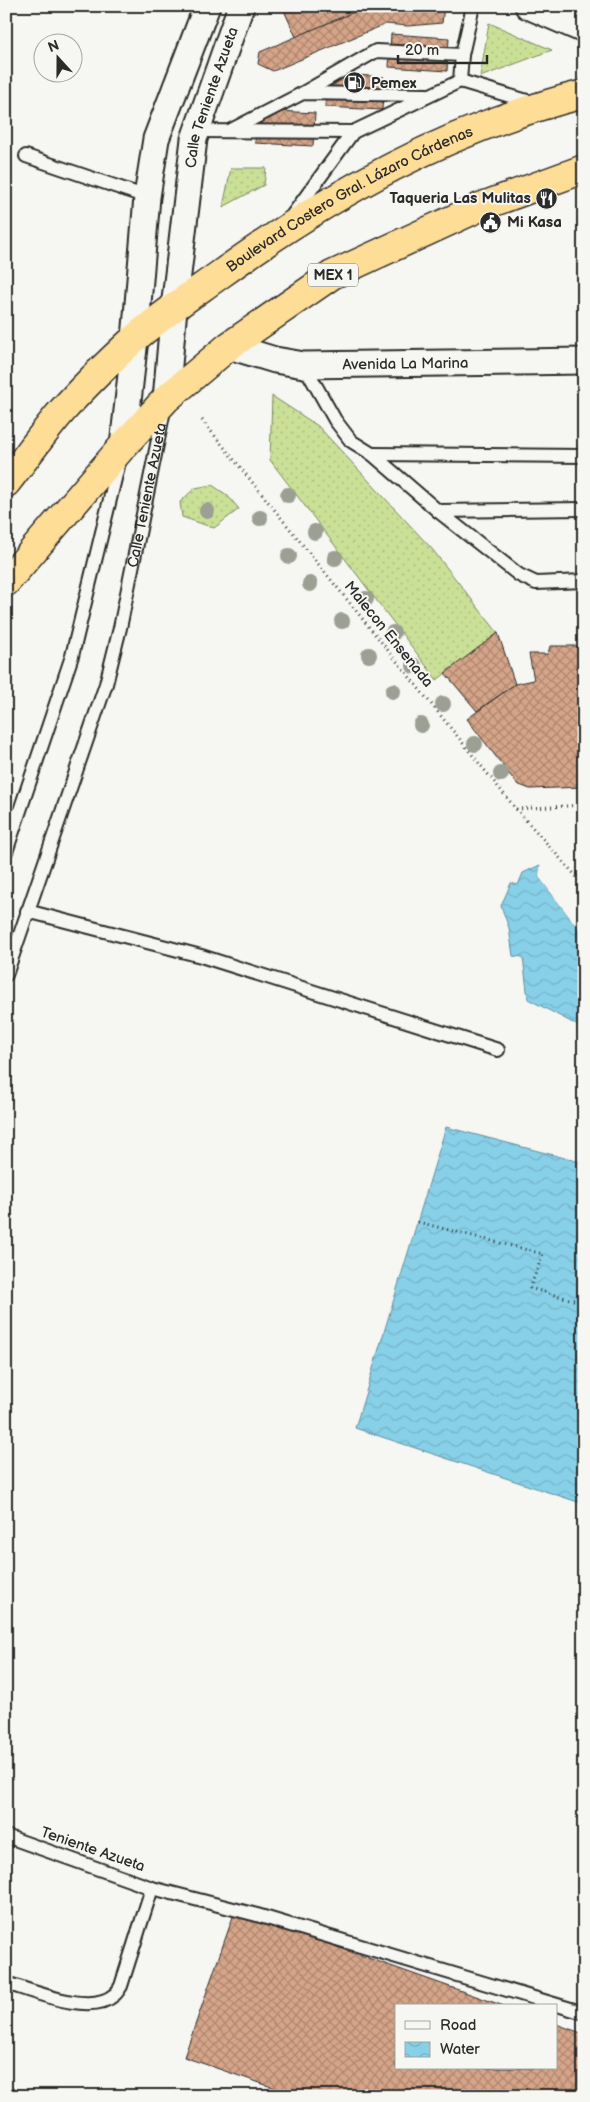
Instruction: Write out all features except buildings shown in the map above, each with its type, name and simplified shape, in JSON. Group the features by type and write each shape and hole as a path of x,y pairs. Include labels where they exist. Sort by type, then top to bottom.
{"highway":[{"name":"Boulevard Costero Gral. Lázaro Cárdenas","path":"6,483 62,412 135,338 282,230 380,173 457,136 539,105 584,94"},
{"name":"MEX 1","path":"6,582 123,446 166,400 230,346 332,275 480,207 584,169"}],"street":[{"path":"123,446 135,338 147,197 156,139 207,6"},
{"name":"Calle Teniente Azueta","path":"166,400 174,308 195,135 241,6"},
{"path":"528,6 584,30"},
{"path":"156,139 195,135"},
{"name":"Avenida La Marina","path":"230,346 275,360 304,365 584,361"}],"lane":[{"path":"460,81 462,55 473,6"},
{"path":"229,131 376,51 462,55"},
{"path":"195,135 229,131 353,132 460,81 539,105"},
{"path":"303,92 430,95"},
{"path":"282,230 353,132"},
{"path":"26,156 147,197"},
{"path":"304,365 335,420 351,441 372,454 518,576 536,583 584,581"},
{"name":"Calle Teniente Azueta","path":"6,975 106,684 120,628 166,400"},
{"path":"6,852 72,656 123,446"},
{"path":"372,454 584,456"},
{"path":"438,511 584,509"},
{"path":"27,911 201,956 498,1050"},
{"name":"Teniente Azueta","path":"6,1836 152,1888 121,1986 114,1996 87,2004 6,1983"},
{"path":"152,1888 257,1915 554,2004"},
{"path":"558,2005 584,2013"}],"path":[{"name":"Malecon Ensenada","path":"202,420 516,809 584,885"},
{"path":"516,809 584,805"},
{"path":"418,1222 543,1254 530,1288 584,1302"}],"green space":[{"path":"489,23 552,50 480,77"},
{"path":"231,168 266,168 264,185 223,207"},
{"path":"272,396 318,426 432,549 498,633 437,680 270,460"},
{"path":"212,485 227,495 239,509 214,528 182,517 180,502 195,488"}],"water":[{"path":"540,865 539,877 584,936 584,1029 528,999 523,957 513,956 509,928 501,906 511,883 518,885 523,873"},
{"path":"446,1127 584,1163 584,1504 355,1428"}],"pier":[{"path":"540,865 542,876 584,933 584,936 539,877"}],"place":[{"name":"Pemex","path":"355,83"},
{"name":"Taqueria Las Mulitas","path":"547,198"},
{"name":"Mi Kasa","path":"491,222"}]}
